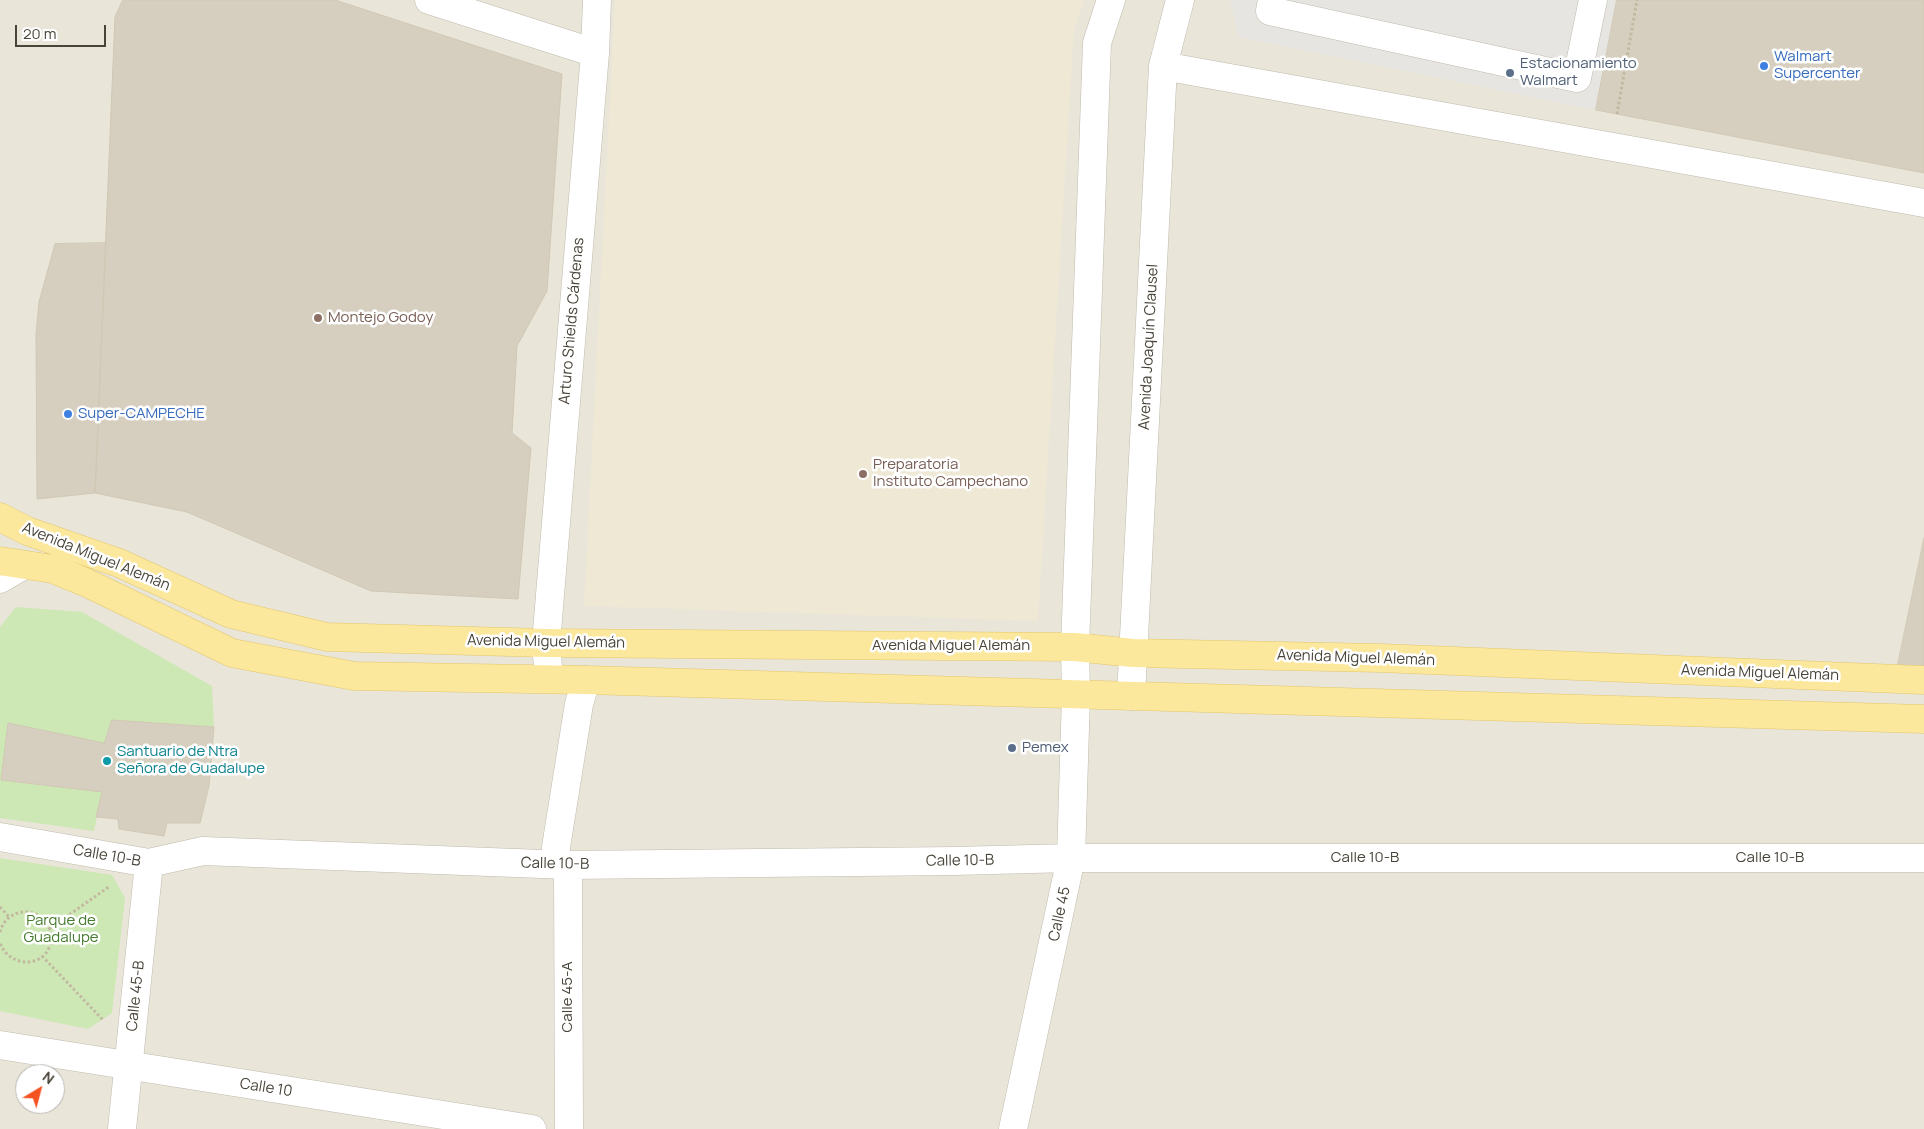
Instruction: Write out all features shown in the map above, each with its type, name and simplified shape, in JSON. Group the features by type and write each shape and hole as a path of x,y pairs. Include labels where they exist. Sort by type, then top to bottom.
{"main road":[{"name":"Avenida Miguel Alemán","path":"0,517 27,531 119,563 231,614 327,637 546,643 1075,647 1133,653 1380,658 1924,680"},
{"name":"Avenida Miguel Alemán","path":"12,563 53,569 85,582 232,653 354,676 586,680 1924,719"}],"street":[{"path":"429,0 595,53"},
{"name":"Arturo Shields Cárdenas","path":"549,679 546,643 595,53 597,0"},
{"path":"1076,695 1075,647 1097,43 1111,0"},
{"name":"Avenida Joaquín Clausel","path":"1131,696 1163,66 1180,0"},
{"path":"1272,0 1270,11 1577,78 1593,0"},
{"path":"1163,66 1924,203"},
{"path":"0,579 12,563"},
{"name":"Calle 45-A","path":"569,1129 562,865 556,848 579,704 586,680"},
{"name":"Calle 45","path":"1013,1129 1071,858 1076,695"},
{"name":"Calle 10-B","path":"0,837 149,863 203,851 562,865 1071,858 1924,858"},
{"name":"Calle 45-B","path":"122,1129 149,863"},
{"name":"Calle 10","path":"0,1045 532,1129"}],"path":[{"path":"1617,114 1638,0"},
{"path":"49,929 116,882"},
{"path":"0,907 9,917"},
{"path":"0,932 6,919 21,911 37,914 43,919 49,929 51,941 42,956 35,961 27,963 18,962 2,953 0,943"},
{"path":"42,956 103,1020"}],"shaded area":[{"path":"0,0 1924,0 1924,1129 0,1129"},
{"path":"615,0 1084,0 1074,29 1038,621 584,606"},
{"name":"Estacionamiento Walmart","path":"1230,0 1617,0 1596,110 1239,37"}],"green space":[{"path":"16,607 82,612 212,686 214,727 112,720 104,743 8,723 1,780 102,792 94,831 0,818 0,627"},
{"name":"Parque de Guadalupe","path":"0,858 112,875 125,898 112,1013 88,1029 0,1011"}],"building":[{"name":"Montejo Godoy","path":"123,0 335,0 562,74 547,291 517,346 512,433 531,448 518,599 371,591 187,512 95,493 115,17"},
{"name":"Walmart Supercenter","path":"1617,0 1924,0 1924,173 1596,110"},
{"name":"Super-CAMPECHE","path":"106,243 95,493 37,499 36,335 39,302 55,244"},
{"path":"1924,538 1924,680 1895,679"},
{"name":"Santuario de Ntra Señora de Guadalupe","path":"112,720 214,727 209,786 200,823 167,823 164,836 119,829 118,819 96,817 102,792 1,780 8,723 104,743"}],"place":[{"name":"Walmart Supercenter","path":"1764,66"},
{"name":"Estacionamiento Walmart","path":"1510,73"},
{"name":"Montejo Godoy","path":"318,318"},
{"name":"Super-CAMPECHE","path":"68,414"},
{"name":"Preparatoria Instituto Campechano","path":"863,474"},
{"name":"Pemex","path":"1012,748"},
{"name":"Santuario de Ntra Señora de Guadalupe","path":"107,761"}]}
